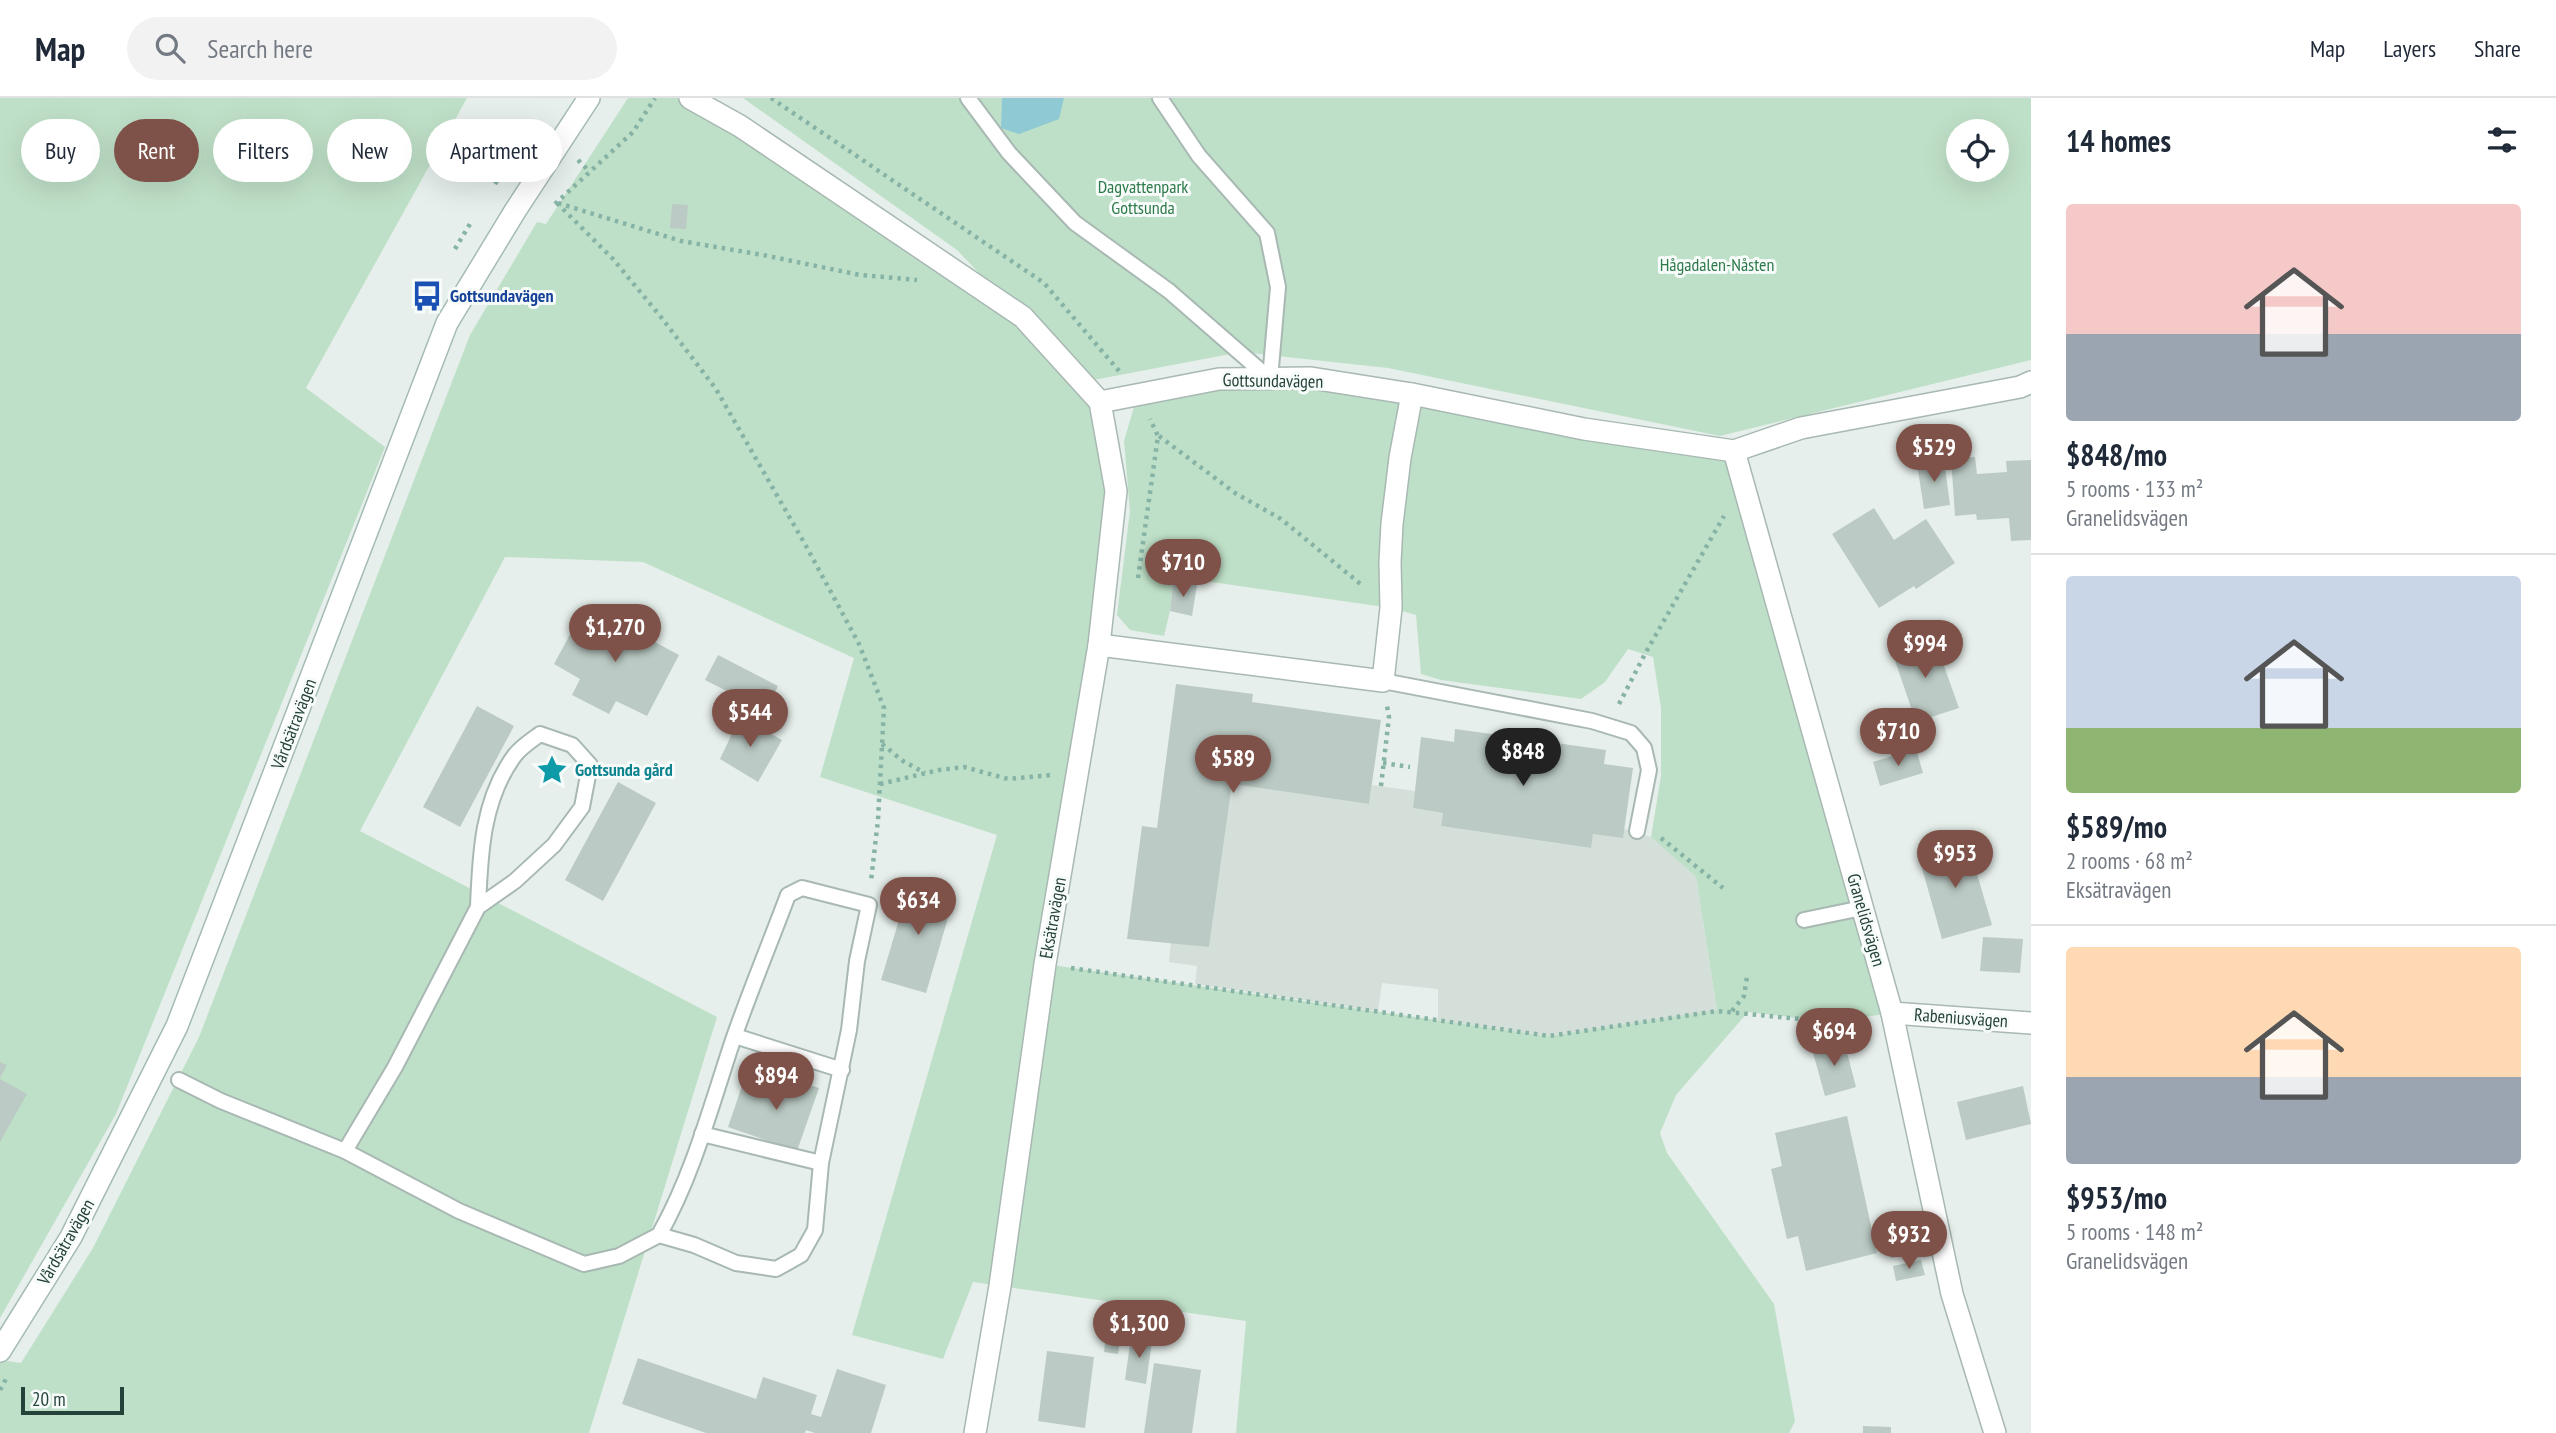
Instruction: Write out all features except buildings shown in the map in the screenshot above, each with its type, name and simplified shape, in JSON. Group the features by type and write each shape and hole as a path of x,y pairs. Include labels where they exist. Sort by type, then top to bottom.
{"street":[{"name":"Vårdsätravägen","path":"0,1351 71,1237 177,1026 447,323 515,211 589,98"},
{"path":"690,98 740,126 1023,317 1100,402"},
{"name":"Gottsundavägen","path":"1100,402 1219,379 1311,378 1412,394 1584,429 1734,451 1801,428 2020,387 2031,382"},
{"path":"1099,645 1383,681 1391,608 1392,524 1400,458 1412,394"},
{"name":"Eksätravägen","path":"975,1433 1000,1286 1045,964 1099,645 1116,491 1100,402"},
{"name":"Granelidsvägen","path":"1734,451 1892,1013 1952,1294 1995,1433"},
{"name":"Rabeniusvägen","path":"1892,1013 2031,1023"}],"lane":[{"path":"968,98 1009,153 1075,223 1170,291 1270,379"},
{"path":"1160,98 1199,156 1267,233 1278,286 1270,379"},
{"path":"1383,681 1548,712 1631,733 1644,748 1649,771 1638,827"},
{"path":"345,1151 395,1068 478,908 480,852 492,796 516,753 540,734 572,745 590,765 582,807 554,845 515,881 478,908"},
{"path":"179,1080 221,1101 345,1151 459,1211 583,1264 619,1256 659,1235 674,1209 788,895 802,888 869,905 857,961 842,1070 821,1163 815,1230 801,1255 776,1269 736,1263 694,1245 659,1235"},
{"path":"1804,920 1862,908"},
{"path":"735,1035 842,1070"},
{"path":"702,1135 821,1163"}],"path":[{"path":"771,98 1044,283 1138,393 1158,436 1235,493 1281,519 1391,608"},
{"path":"869,905 884,708 859,644 716,388 613,259 557,203 681,241 860,275 912,282 930,277 949,267"},
{"path":"1136,588 1158,436"},
{"path":"1608,726 1725,513"},
{"path":"1381,786 1389,717 1383,681"},
{"path":"882,744 902,761 925,773"},
{"path":"1383,763 1410,767"},
{"path":"880,783 964,767 1008,779 1056,775 1077,779"},
{"path":"1638,827 1655,833 1723,888"},
{"path":"1073,955 1070,968 1549,1036 1717,1011 1830,1023 1892,1013"},
{"path":"1732,1012 1744,996 1747,977"}],"shaded area":[{"path":"1232,784 1369,804 1372,785 1415,791 1413,808 1443,813 1441,826 1590,848 1593,834 1624,829 1651,837 1696,877 1717,1011 1549,1036 1438,1020 1438,989 1382,983 1378,1011 1195,984 1197,966 1169,962 1171,942 1209,947"}],"green space":[{"path":"0,98 467,98 455,119 426,119 426,172 306,388 385,447 116,1114 0,1318"},
{"path":"628,98 690,98 1015,311 957,250 743,98 2031,98 2031,360 1720,436 1388,368 1241,352 1083,382 1116,491 1045,964 1549,1036 1717,1010 1696,877 1651,837 1661,776 1661,708 1653,657 1628,649 1605,682 1581,699 1441,680 1421,674 1416,615 1391,608 1198,580 1197,585 1173,583 1164,636 1130,630 1117,615 1130,511 1124,441 1138,393 1311,378 1734,451 1892,1013 1831,1022 1748,1012 1676,1095 1660,1133 1667,1153 1774,1304 1795,1421 1789,1433 1236,1433 1246,1321 973,1282 943,1359 852,1335 997,835 820,777 854,658 643,562 505,557 360,831 717,1017 589,1433 0,1433 0,1360 21,1363 93,1248 199,1037 470,335 537,222 546,224"}],"water":[{"path":"1002,98 1064,98 1059,119 1019,134 1001,128"}],"place":[{"name":"Gottsundavägen","path":"427,296"},
{"name":"Gottsunda gård","path":"552,770"}],"park label":[{"name":"Dagvattenpark Gottsunda","path":"1143,197"},
{"name":"Hågadalen-Nåsten","path":"1717,265"}]}
